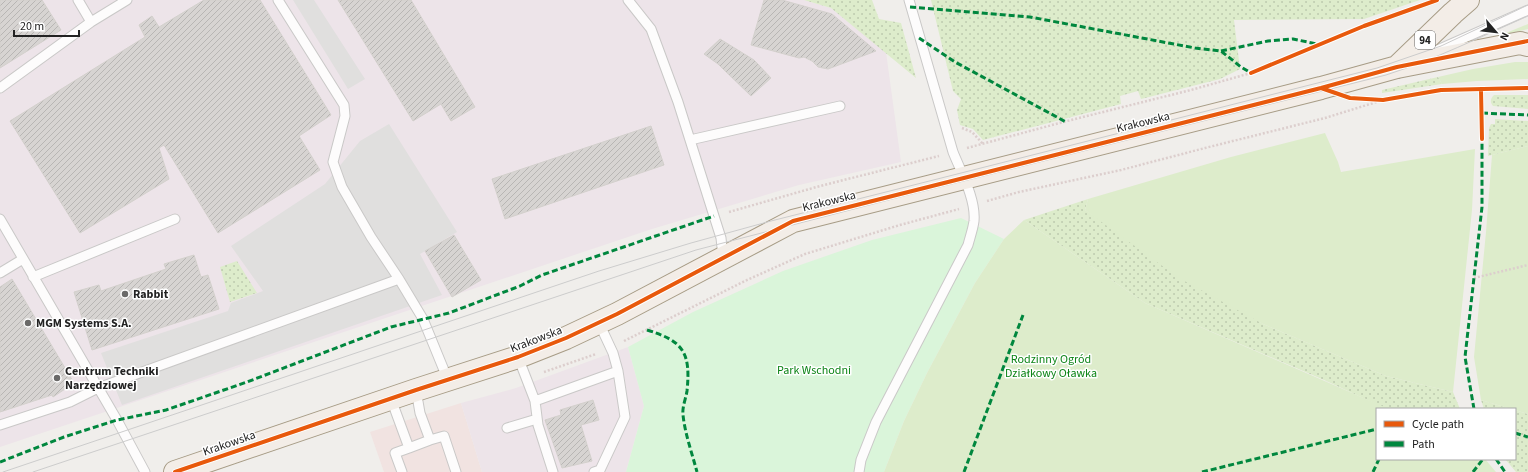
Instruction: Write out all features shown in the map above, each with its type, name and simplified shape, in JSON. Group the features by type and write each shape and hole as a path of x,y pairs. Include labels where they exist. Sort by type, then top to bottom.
{"main road":[{"name":"94","path":"1396,67 1468,0"},
{"name":"Krakowska","path":"184,470 416,390 518,357 566,338 599,323 724,258 793,220 1321,88 1396,67 1524,44"}],"lane":[{"path":"78,0 91,22"},
{"path":"0,88 91,22 127,0"},
{"path":"278,0 344,105 345,116 333,162 342,187 371,237 423,319 448,380"},
{"path":"628,0 651,29 678,102 721,238 724,258"},
{"path":"859,472 861,460 876,422 968,245 974,220 973,205 968,185 953,152 909,0"},
{"path":"1396,67 1528,10"},
{"path":"690,140 840,106"},
{"path":"0,219 145,472"},
{"path":"33,277 175,219"},
{"path":"0,273 23,259"},
{"path":"0,425 70,402 98,388 399,279"},
{"path":"594,472 600,470 625,417 618,371 613,353 599,323"},
{"path":"518,357 535,402 537,419 554,472"},
{"path":"535,402 618,371"},
{"path":"416,390 420,413 430,440"},
{"path":"391,399 409,448"},
{"path":"507,428 537,419"},
{"path":"402,472 395,453 444,436 456,472"}],"path":[{"path":"714,216 793,193 1191,90 1251,73"},
{"path":"1191,90 1192,95"},
{"path":"1370,99 1383,100"},
{"path":"647,330 747,280 805,254 900,225 1019,192 1121,170 1326,118 1383,100"},
{"path":"946,129 960,128 969,130 983,144"},
{"path":"1204,142 1205,148"},
{"path":"1474,278 1528,265"}],"shaded area":[{"path":"0,0 804,0 831,8 886,52 901,162 799,185 652,229 0,447"},
{"path":"293,0 314,0 365,79 348,89"},
{"path":"389,124 457,232 420,254 442,295 122,405 101,353 228,311 231,303 263,291 231,246 325,184 360,141"},
{"path":"628,347 644,406 626,472 482,472 461,403 516,388"},
{"path":"461,403 482,472 384,472 370,432"}],"green space":[{"path":"804,0 872,0 879,19 901,23 916,78 831,8"},
{"path":"931,0 1420,0 1364,19 1234,20 1240,69 1220,79 1141,99 1138,91 1120,96 1121,104 983,140 973,129 960,125 957,110 961,99 953,91"},
{"path":"1528,24 1528,29 1506,33"},
{"path":"1515,62 1528,62 1528,79 1442,84 1438,77 1473,69"},
{"path":"1438,77 1442,84 1382,93 1382,90"},
{"path":"1494,95 1528,95 1528,109 1493,106 1491,100"},
{"path":"1495,119 1528,121 1528,146 1488,156 1489,128 1491,124 1495,124"},
{"path":"1325,133 1341,172 1475,149 1472,210 1453,392 1386,376 1263,324 1179,278 1085,210 1088,199 1231,157"},
{"path":"1528,146 1528,414 1516,410 1516,408 1508,408 1481,400 1474,357 1492,155"},
{"path":"1088,199 1085,210 1263,324 1386,376 1453,392 1460,408 1385,408 1324,380 1145,303 1024,220"},
{"name":"Park Wschodni","path":"961,218 1004,239 975,283 927,373 904,421 884,472 626,472 644,406 628,347 693,312 783,271 872,240"},
{"name":"Rodzinny Ogród Działkowy Oławka","path":"1024,220 1145,303 1387,408 1376,408 1376,460 1486,460 1496,472 884,472 904,421 927,373 975,283 1004,239"},
{"path":"237,261 257,293 230,302 220,267"},
{"path":"1481,400 1508,408 1484,408"},
{"path":"1516,410 1528,414 1528,472 1516,472 1506,460 1516,460"}],"building":[{"path":"0,0 42,0 61,30 0,68"},
{"path":"204,0 260,0 331,115 299,136 320,170 218,233 164,145 159,148 169,179 80,233 10,121 145,37 139,25 152,16 159,27"},
{"path":"338,0 411,0 475,107 451,121 441,104 413,121"},
{"path":"764,0 782,0 832,14 876,51 828,69 818,67 812,61 804,57 799,58 751,45"},
{"path":"720,39 754,60 771,78 751,96 718,64 704,54"},
{"path":"651,126 664,165 505,219 492,179"},
{"path":"454,235 481,280 452,297 425,251"},
{"path":"194,255 201,277 208,275 219,309 92,350 74,292 99,285 101,291 166,269 164,264"},
{"path":"12,279 74,383 53,397 52,395 0,412 0,287"},
{"path":"593,400 599,420 581,425 592,461 562,468 545,420 561,415 560,410"}],"tram line":[{"path":"3,472 599,271 691,243 771,221 1377,68 1441,46 1528,5"},
{"path":"33,472 696,250 904,196 1386,75 1440,55 1528,16"}],"marked path":[{"path":"910,7 1030,17 1195,48 1221,51 1241,67 1251,73 1253,72"},
{"path":"919,38 955,62 1066,122"},
{"path":"1221,51 1268,41 1293,39 1317,44"},
{"path":"1482,113 1528,115"},
{"path":"1474,408 1465,357 1482,207 1482,137"},
{"path":"0,462 64,437 117,420 166,410 247,382 391,327 449,313 520,286 542,275 714,216"},
{"path":"964,472 1023,315"},
{"path":"647,330 659,334 677,344 686,357 688,378 683,415 697,472"},
{"path":"1202,472 1376,429"},
{"path":"1516,433 1528,437"},
{"path":"1373,472 1379,460"},
{"path":"1473,472 1482,460"},
{"path":"1497,460 1505,472"}],"cycle path":[{"path":"1251,73 1364,26 1437,0"},
{"path":"175,472 518,357 566,338 617,314 793,221 1321,88 1397,67 1528,41"},
{"path":"1321,88 1350,98 1383,100 1441,90 1528,88"},
{"path":"1481,89 1482,139"}],"place":[{"name":"Rabbit","path":"125,294"},
{"name":"MGM Systems S.A.","path":"28,323"},
{"name":"Centrum Techniki Narzędziowej","path":"57,378"}]}
